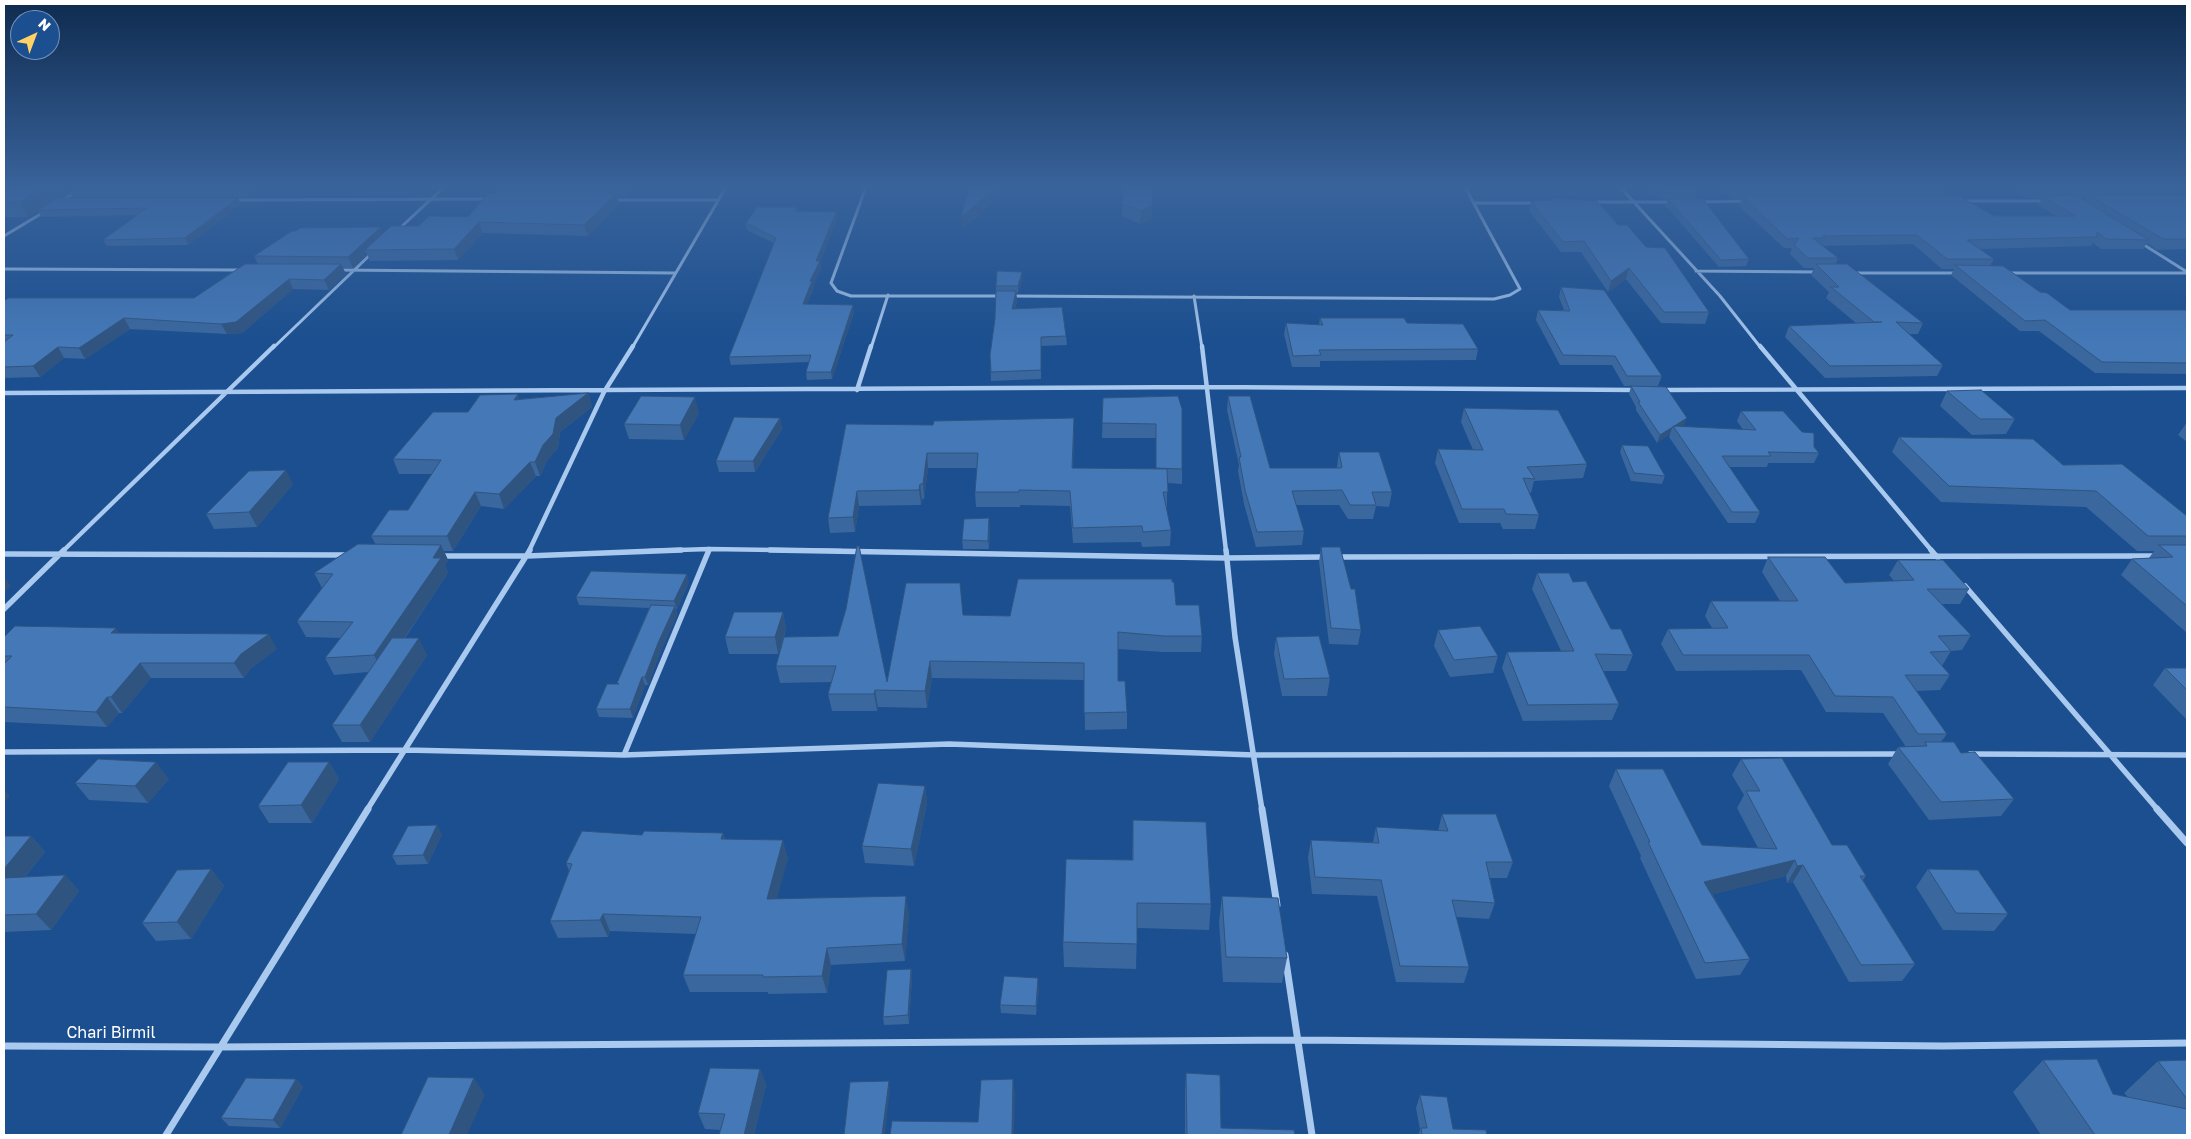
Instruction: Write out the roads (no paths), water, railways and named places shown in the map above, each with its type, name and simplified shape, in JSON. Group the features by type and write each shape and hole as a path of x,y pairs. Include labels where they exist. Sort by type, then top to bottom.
{"street":[{"path":"166,1135 218,1047 527,556 604,392 634,345 694,240"},
{"path":"847,240 831,283 837,291 851,296 1494,298 1510,295 1520,289 1494,240"},
{"path":"1671,240 1696,272 1720,296 1796,391 1943,563"},
{"path":"2138,241 2187,273"},
{"path":"4,609 226,391 375,251"},
{"path":"4,269 244,270"},
{"path":"333,270 675,274"},
{"path":"1696,272 1824,272"},
{"path":"1844,273 1962,274"},
{"path":"2002,274 2187,273"},
{"path":"857,390 888,295"},
{"path":"1194,296 1208,387 1235,637 1279,912"},
{"path":"4,393 226,391 604,392 1208,387 1647,390"},
{"path":"1657,390 1796,391 2187,388"},
{"path":"624,755 709,548"},
{"path":"437,556 527,556 709,548 1225,558 2168,556"},
{"path":"4,554 357,555"},
{"path":"1962,583 2187,843"},
{"path":"4,752 406,750 624,755 949,744 1254,755 1910,754"},
{"path":"1960,754 2187,755"},
{"path":"1285,952 1312,1135"},
{"name":"Chari Birmil","path":"4,1046 218,1047 1298,1040 1943,1046 2187,1043"}]}
